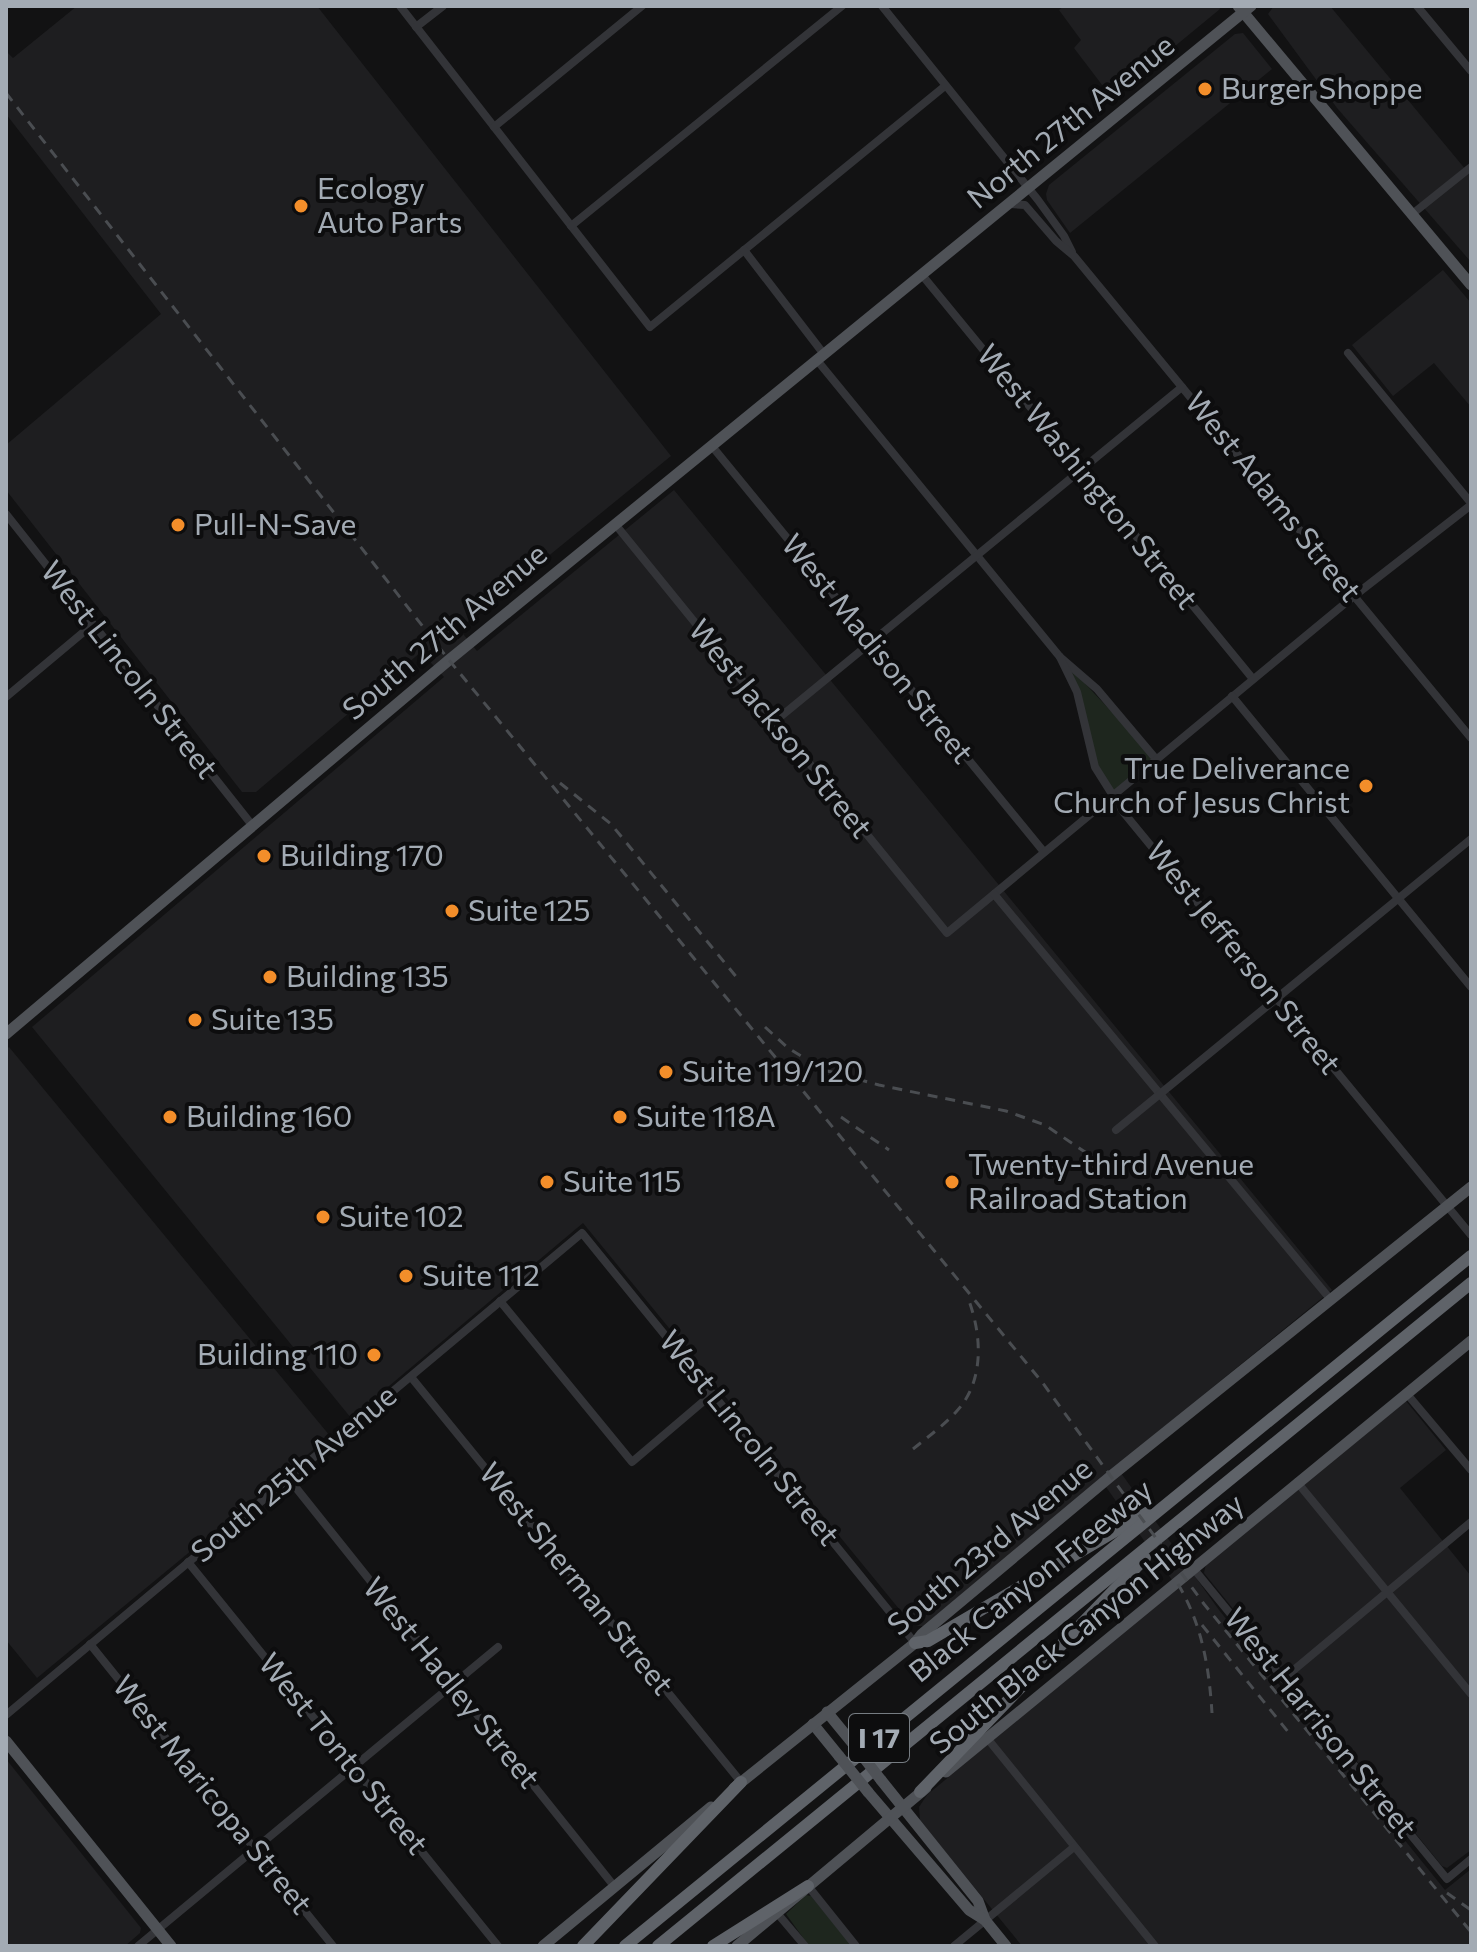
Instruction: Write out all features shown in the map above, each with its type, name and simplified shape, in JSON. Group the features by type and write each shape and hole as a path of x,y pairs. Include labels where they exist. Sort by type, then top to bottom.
{"highway":[{"name":"Black Canyon Freeway","path":"625,1946 1471,1256"},
{"name":"Black Canyon Freeway","path":"658,1946 1471,1283"},
{"path":"915,1643 928,1641 1186,1488"},
{"path":"920,1792 1186,1516"},
{"path":"583,1946 741,1782"},
{"path":"713,1946 808,1886"}],"main road":[{"name":"North 27th Avenue","path":"922,275 1244,8"},
{"path":"1244,8 1471,285"},
{"name":"South 27th Avenue","path":"6,1034 615,524 922,275"},
{"name":"South 23rd Avenue","path":"543,1946 915,1643 1100,1485 1471,1187"},
{"name":"South Black Canyon Highway","path":"737,1946 920,1792 1471,1341"},
{"path":"827,1712 978,1901 985,1920 1006,1946"},
{"path":"813,1724 969,1910 985,1920"},
{"path":"6,1741 171,1946"}],"street":[{"path":"400,6 650,327 945,86"},
{"path":"416,27 443,6"},
{"path":"494,127 642,6"},
{"path":"571,226 842,6"},
{"name":"West Adams Street","path":"882,6 1028,189 1064,236 1074,256"},
{"path":"1417,6 1471,71"},
{"path":"1411,215 1471,167"},
{"name":"West Adams Street","path":"1009,205 1025,205 1056,241 1074,256 1471,738"},
{"name":"West Jefferson Street","path":"744,250 820,356 977,555 1060,657 1097,689 1156,759"},
{"name":"West Washington Street","path":"922,275 1253,679"},
{"path":"1331,1300 994,894 1354,596 1471,504 1348,353"},
{"path":"774,722 1182,387"},
{"name":"West Madison Street","path":"711,445 1044,852"},
{"name":"West Lincoln Street","path":"6,514 252,825"},
{"name":"West Jackson Street","path":"615,524 947,933 994,894"},
{"path":"6,697 92,625"},
{"name":"West Jefferson Street","path":"1060,657 1077,692 1095,767 1112,796 1468,1232"},
{"path":"1232,696 1471,987"},
{"path":"1116,1130 1471,839"},
{"name":"West Lincoln Street","path":"582,1233 915,1643"},
{"name":"South 25th Avenue","path":"6,1715 582,1233"},
{"path":"500,1301 632,1462 712,1394"},
{"name":"West Sherman Street","path":"411,1377 741,1782"},
{"path":"1407,1394 1471,1470"},
{"name":"West Hadley Street","path":"289,1479 614,1886"},
{"path":"1297,1482 1471,1694"},
{"path":"1283,1679 1471,1522"},
{"name":"West Tonto Street","path":"188,1562 498,1946"},
{"name":"West Harrison Street","path":"1193,1568 1447,1879 1471,1859"},
{"name":"West Maricopa Street","path":"90,1644 333,1946"},
{"path":"138,1946 498,1647"},
{"path":"987,1738 1155,1946"},
{"path":"954,1946 1074,1847"},
{"path":"808,1886 856,1946"},
{"path":"777,1913 805,1946"}],"shaded area":[{"path":"77,6 317,6 671,456 459,629 477,651 674,490 1332,1290 1116,1466 1219,1610 1445,1890 1471,1869 1471,1946 1022,1946 920,1821 919,1807 927,1795 1177,1587 1101,1480 923,1626 913,1626 583,1223 351,1418 32,1027 444,677 421,652 256,792 242,792 6,490 6,445 161,314 6,114 6,51 13,58"},
{"path":"1064,6 1219,6 1220,9 1112,98 1074,48 1081,40 1059,10"},
{"path":"1274,6 1330,6 1471,176 1471,262 1337,108 1268,14"},
{"path":"1243,33 1272,69 1070,233 1047,200 1049,185 1235,34"},
{"path":"1443,270 1471,303 1471,407 1434,363 1393,396 1352,345"},
{"path":"1060,657 1156,759 1112,796 1102,780 1077,692"},
{"path":"9,1047 330,1436 37,1678 6,1640 6,1050"},
{"path":"1406,1401 1446,1450 1400,1488 1471,1576 1471,1850 1447,1868 1442,1866 1204,1573 1206,1564"},
{"path":"6,1759 141,1928 140,1933 125,1946 10,1946 6,1940"},
{"path":"806,1895 811,1896 852,1946 809,1946 786,1914"}],"railway":[{"path":"6,93 449,660 1042,1382 1204,1604 1471,1932"},
{"path":"560,783 611,824 738,979"},
{"path":"765,1027 788,1048 824,1070 879,1085 1006,1111 1045,1125 1088,1154"},
{"path":"841,1117 889,1150"},
{"path":"913,1449 956,1412 972,1386 978,1342 968,1298"},
{"path":"1178,1584 1203,1646 1212,1713"},
{"path":"1202,1625 1289,1733"},
{"path":"1447,1893 1471,1910"}],"place":[{"name":"Burger Shoppe","path":"1205,89"},
{"name":"Ecology Auto Parts","path":"301,206"},
{"name":"Pull-N-Save","path":"178,525"},
{"name":"True Deliverance Church of Jesus Christ","path":"1366,786"},
{"name":"Building 170","path":"264,856"},
{"name":"Suite 125","path":"452,911"},
{"name":"Building 135","path":"270,977"},
{"name":"Suite 135","path":"195,1020"},
{"name":"Suite 119/120","path":"666,1072"},
{"name":"Building 160","path":"170,1117"},
{"name":"Suite 118A","path":"620,1117"},
{"name":"Suite 115","path":"547,1182"},
{"name":"Twenty-third Avenue Railroad Station","path":"952,1182"},
{"name":"Suite 102","path":"323,1217"},
{"name":"Suite 112","path":"406,1276"},
{"name":"Building 110","path":"374,1355"}]}
